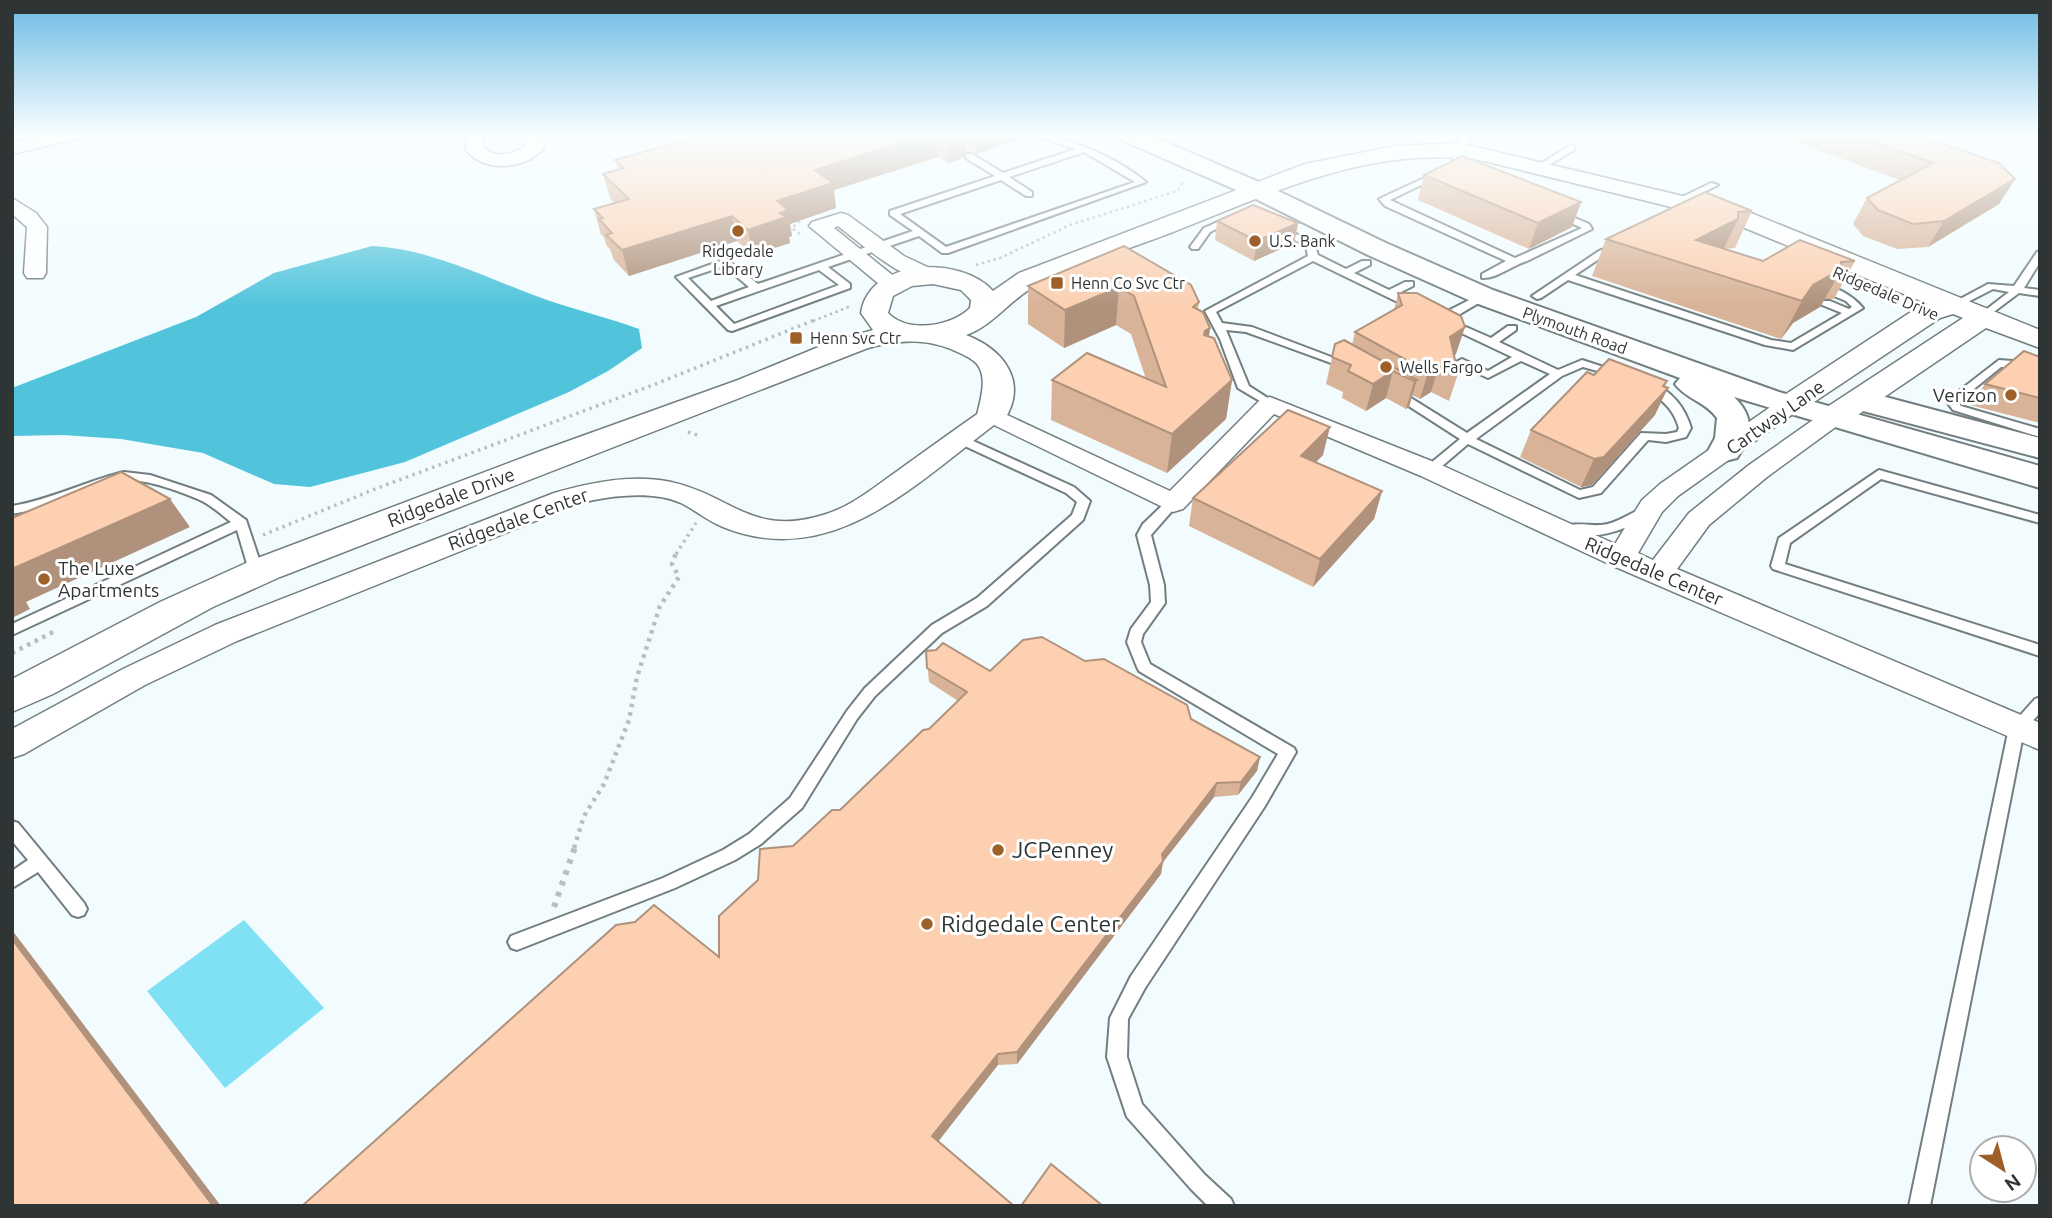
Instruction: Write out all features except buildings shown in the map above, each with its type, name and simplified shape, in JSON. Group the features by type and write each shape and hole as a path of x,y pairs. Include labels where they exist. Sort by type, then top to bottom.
{"main road":[{"name":"Plymouth Road","path":"1284,192 1419,248 1485,286 1801,397 1861,400 2040,448"},
{"name":"Plymouth Road","path":"1485,286 1537,296 1680,347 1801,397 1832,418 2040,477"},
{"path":"1485,286 1524,320 1690,384 1713,397 1730,410 1736,422 1736,434 1726,451"}],"street":[{"name":"Ridgedale Drive","path":"1110,222 1191,192"},
{"name":"Ridgedale Drive","path":"12,697 131,632 248,548 502,476 651,420 757,384 846,345 874,336 904,332 936,334 964,327 1028,279 1233,192"},
{"name":"Ridgedale Drive","path":"1630,192 1689,209 1737,216 2040,354"},
{"path":"12,205 29,217 37,227 34,273"},
{"path":"904,332 881,321 875,313 873,298 890,282 820,226 841,219 877,247 928,276"},
{"path":"962,273 1008,268 1041,248"},
{"name":"Ridgedale Drive","path":"12,670 248,548 757,358 854,317 873,298 901,281 962,273"},
{"path":"962,273 985,299 981,314 982,351"},
{"name":"Ridgedale Drive","path":"1958,315 2040,340"},
{"name":"Cartway Lane","path":"1621,558 1651,506 1669,490 1801,397 1958,315"},
{"name":"Cartway Lane","path":"1658,574 1699,519 1758,471 1861,400 1958,315"},
{"path":"936,334 982,351 994,365 1000,390 992,415 1173,503 1270,404"},
{"name":"Ridgedale Center","path":"1270,404 1430,470 1621,558 2029,733"},
{"name":"Ridgedale Center","path":"12,745 134,677 226,633 564,499 592,490 656,489 685,495 734,521 789,531 830,523 861,510 992,415"}],"lane":[{"path":"957,192 893,213 945,251 1114,192"},
{"path":"1026,192 1029,194"},
{"path":"1395,192 1384,199 1388,204 1514,261"},
{"path":"1689,209 1706,192"},
{"path":"1432,315 1485,286 1514,261 1587,229 1586,226 1550,210"},
{"path":"1195,247 1207,230 1242,221"},
{"path":"1267,223 1311,245 1313,257"},
{"path":"1203,236 1224,231"},
{"path":"709,304 920,232"},
{"path":"1537,296 1602,254 1628,243"},
{"path":"1958,315 2017,290 2040,254"},
{"path":"1313,257 1559,374"},
{"path":"1270,404 1244,388 1233,372 1218,326 1210,311 1313,257"},
{"path":"756,288 726,262 681,278 732,328 846,286 821,266"},
{"path":"1346,273 1366,263"},
{"path":"1567,276 1769,343 1793,346 1857,308 1850,299 1814,284"},
{"path":"1389,294 1409,284"},
{"path":"1958,315 1987,287 2040,293"},
{"path":"1826,303 1850,313"},
{"path":"1218,326 1248,328 1343,363 1354,370"},
{"path":"1491,343 1512,328"},
{"path":"1462,362 1488,375 1520,356"},
{"path":"1378,383 1467,439 1579,494 1597,490 1645,436 1666,438 1682,434 1685,428 1683,420 1669,399 1658,390 1595,365 1582,363 1559,374 1467,439 1430,470"},
{"path":"2040,370 2026,365 1999,363 1952,401 1956,408 2040,433"},
{"path":"517,942 693,873 755,839 796,803 852,715 870,692 937,629 982,602 1078,517 1084,501 1070,490 958,438"},
{"path":"2040,519 1879,474 1784,541 1778,566 2040,651"},
{"path":"12,510 31,508 96,483 124,476 150,479 207,498 248,548 12,630"},
{"path":"1173,503 1144,535 1157,585 1157,603 1136,632 1134,642 1144,667 1288,752 1138,982 1119,1018 1117,1057 1134,1110 1198,1182 1224,1206"},
{"path":"1553,528 1607,531 1628,524 1651,506"},
{"path":"1919,1206 2029,733 2040,703"},
{"path":"12,828 78,909"},
{"path":"12,880 40,862"}],"path":[{"path":"962,273 1070,225 1174,192"},
{"path":"248,548 375,489 653,385 705,362 873,298"},
{"path":"540,934 560,895 584,816 604,783 629,720 637,677 660,606 679,577 672,564 678,548 699,519 712,509"},
{"path":"12,653 64,626"}],"shaded area":[{"path":"372,246 395,248 439,259 547,300 639,329 642,348 608,371 569,392 405,462 310,487 274,484 203,453 121,439 63,435 12,436 12,388 196,317 274,273"},
{"path":"244,920 324,1008 225,1088 147,991"}],"place":[{"name":"Ridgedale Library","path":"738,231"},
{"name":"U.S. Bank","path":"1255,241"},
{"name":"Henn Co Svc Ctr","path":"1057,283"},
{"name":"Henn Svc Ctr","path":"796,338"},
{"name":"Wells Fargo","path":"1386,367"},
{"name":"Verizon","path":"2011,395"},
{"name":"The Luxe Apartments","path":"44,579"},
{"name":"JCPenney","path":"998,850"},
{"name":"Ridgedale Center","path":"927,924"}]}
